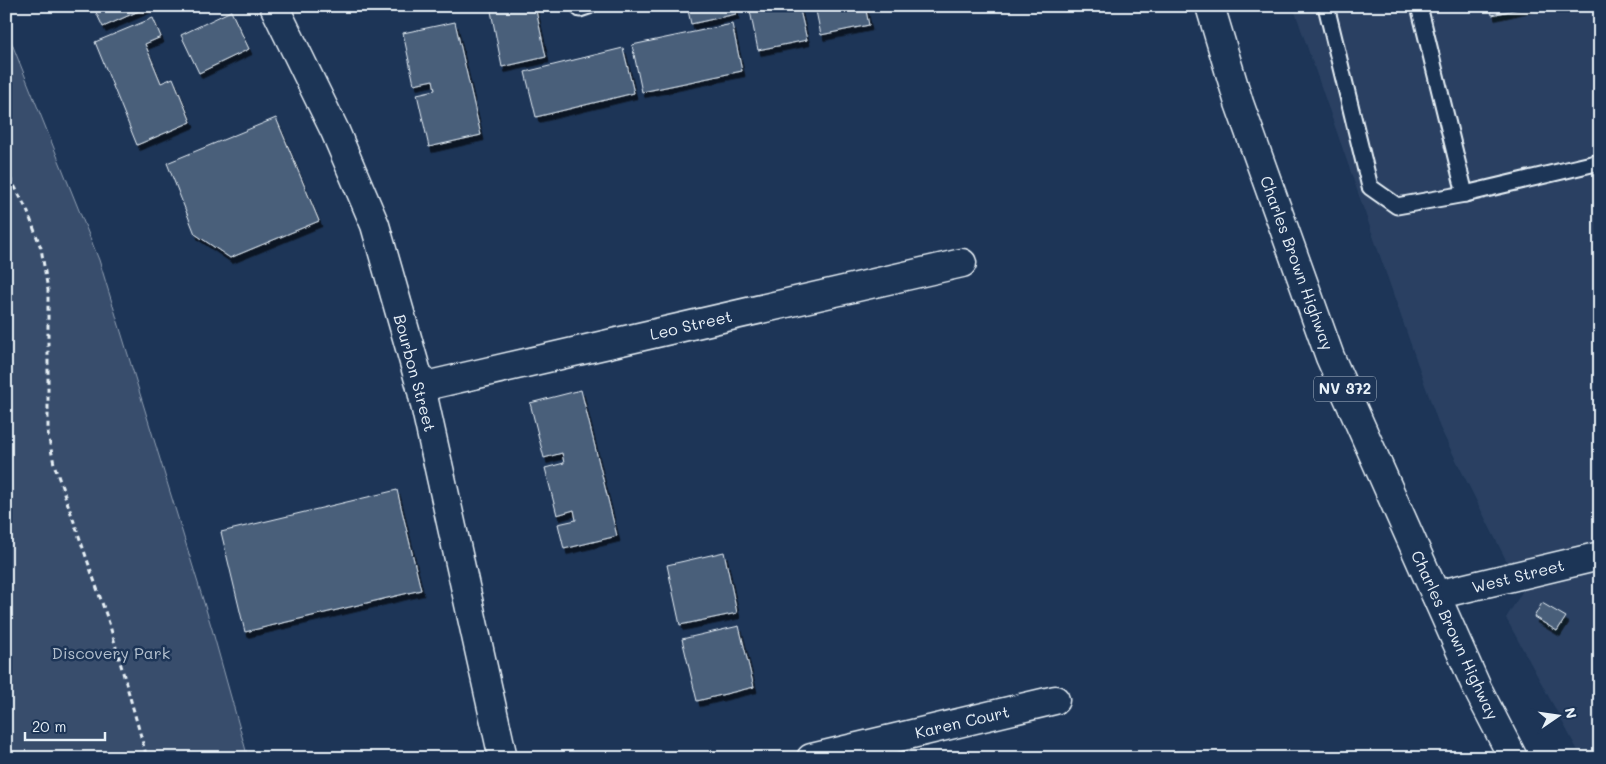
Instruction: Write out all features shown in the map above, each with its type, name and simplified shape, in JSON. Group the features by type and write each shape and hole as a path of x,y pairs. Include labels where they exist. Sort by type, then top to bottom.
{"street":[{"name":"Bourbon Street","path":"274,6 335,131 375,225 421,387 503,758"},
{"name":"Charles Brown Highway","path":"1210,6 1239,103 1330,357 1477,688 1513,758"},
{"name":"Leo Street","path":"421,387 962,263"},
{"name":"West Street","path":"1436,596 1600,556"},
{"name":"Karen Court","path":"811,758 1055,700"}],"lane":[{"path":"579,6 580,9 589,6"},
{"path":"1326,6 1370,187 1397,206 1465,194 1600,162"},
{"path":"1419,6 1465,194"}],"path":[{"path":"6,170 28,210 41,248 48,290 48,434 54,464 110,626 147,758"}],"shaded area":[{"path":"1293,6 1600,6 1600,758 1582,758 1506,618 1522,592 1440,428"}],"green space":[{"name":"Discovery Park","path":"6,29 99,260 212,629 248,758 6,758"}],"building":[{"path":"93,6 150,6 103,27"},
{"path":"490,6 535,6 546,57 502,67"},
{"path":"687,6 735,6 736,14 691,24"},
{"path":"749,6 799,6 807,40 758,50"},
{"path":"815,6 865,6 869,25 821,35"},
{"path":"1490,6 1531,6 1492,15"},
{"path":"231,11 249,49 199,73 181,35"},
{"path":"153,18 161,37 145,44 161,83 173,78 191,122 137,145 95,42"},
{"path":"455,22 481,135 429,147 417,94 435,90 433,80 414,84 403,33"},
{"path":"732,24 742,71 642,92 632,45"},
{"path":"623,48 634,93 536,117 525,72"},
{"path":"276,118 319,221 230,258 195,234 167,163"},
{"path":"581,390 617,536 564,549 558,524 576,520 574,510 557,515 545,468 564,463 562,453 544,458 530,403"},
{"path":"397,490 421,590 245,632 221,532"},
{"path":"724,552 737,613 680,625 667,565"},
{"path":"1542,603 1566,617 1557,631 1534,617"},
{"path":"739,626 754,687 697,701 682,639"},
{"path":"1137,753 1138,758 1117,758"}]}
